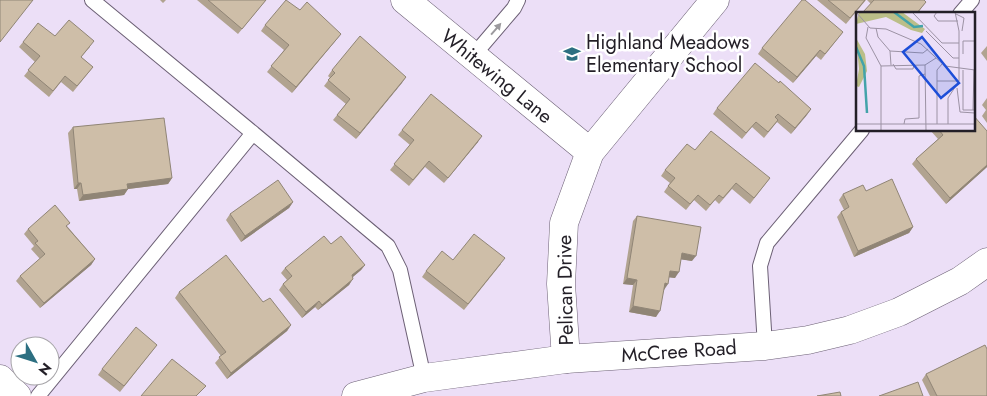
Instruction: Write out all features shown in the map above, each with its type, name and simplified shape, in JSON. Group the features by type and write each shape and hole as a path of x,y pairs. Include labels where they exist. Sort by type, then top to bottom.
{"street":[{"name":"Whitewing Lane","path":"404,0 590,152"},
{"name":"Pelican Drive","path":"566,359 561,284 564,223 590,152 709,2"},
{"name":"McCree Road","path":"356,396 424,378 566,359 765,346 808,340 850,330 899,312 960,281 987,262"},
{"path":"0,379 17,396"}],"lane":[{"path":"92,0 388,246 400,270 424,378"},
{"path":"473,56 514,8 518,0"},
{"path":"962,12 972,0"},
{"path":"765,346 760,266 768,243 861,131"},
{"path":"38,396 253,133"}],"building":[{"path":"0,0 33,0 0,42"},
{"path":"208,0 266,0 242,29"},
{"path":"286,0 300,10 307,2 341,34 296,87 271,66 289,45 265,25"},
{"path":"802,0 805,0 843,32 825,54 820,50 797,77 762,48"},
{"path":"828,0 865,0 850,18"},
{"path":"874,0 924,0 926,2 918,12 863,12"},
{"path":"69,20 94,41 81,57 93,67 77,86 65,76 53,91 28,70 40,56 23,42 38,23 55,36"},
{"path":"360,36 406,77 360,133 337,115 350,99 328,80 335,73 332,70"},
{"path":"755,63 779,83 780,81 811,109 795,128 778,114 775,117 778,120 768,132 756,122 746,133 717,108"},
{"path":"431,94 482,136 448,178 429,161 413,180 394,164 414,140 402,130"},
{"path":"974,116 987,131 987,165 950,198 916,159 943,135 940,131 974,131"},
{"path":"164,118 172,178 127,184 128,189 83,195 81,183 78,183 73,127"},
{"path":"711,131 770,178 754,198 736,183 723,198 719,195 710,205 698,195 690,204 668,186 675,178 665,170 687,144 695,150"},
{"path":"892,179 913,227 858,251 841,212 849,207 843,194 863,185 866,191"},
{"path":"278,180 293,202 245,236 230,214"},
{"path":"55,205 70,223 66,226 95,259 44,303 20,276 45,254 35,243 38,241 28,229"},
{"path":"637,216 701,227 696,256 682,253 679,272 670,271 668,284 665,283 660,311 633,306 637,280 627,278"},
{"path":"474,234 505,258 468,304 426,271 442,251 453,260"},
{"path":"324,236 331,244 341,236 365,265 352,275 353,279 322,305 319,301 306,312 283,284 292,276 285,268"},
{"path":"226,255 263,302 270,298 291,325 231,373 219,357 226,352 179,292"},
{"path":"136,327 157,345 124,386 102,369"},
{"path":"985,345 987,349 987,396 937,396 926,374"},
{"path":"172,359 206,386 196,396 141,396"},
{"path":"918,382 923,396 879,396"},
{"path":"840,392 841,396 817,396"}],"place":[{"name":"Highland Meadows Elementary School","path":"572,54"}]}
